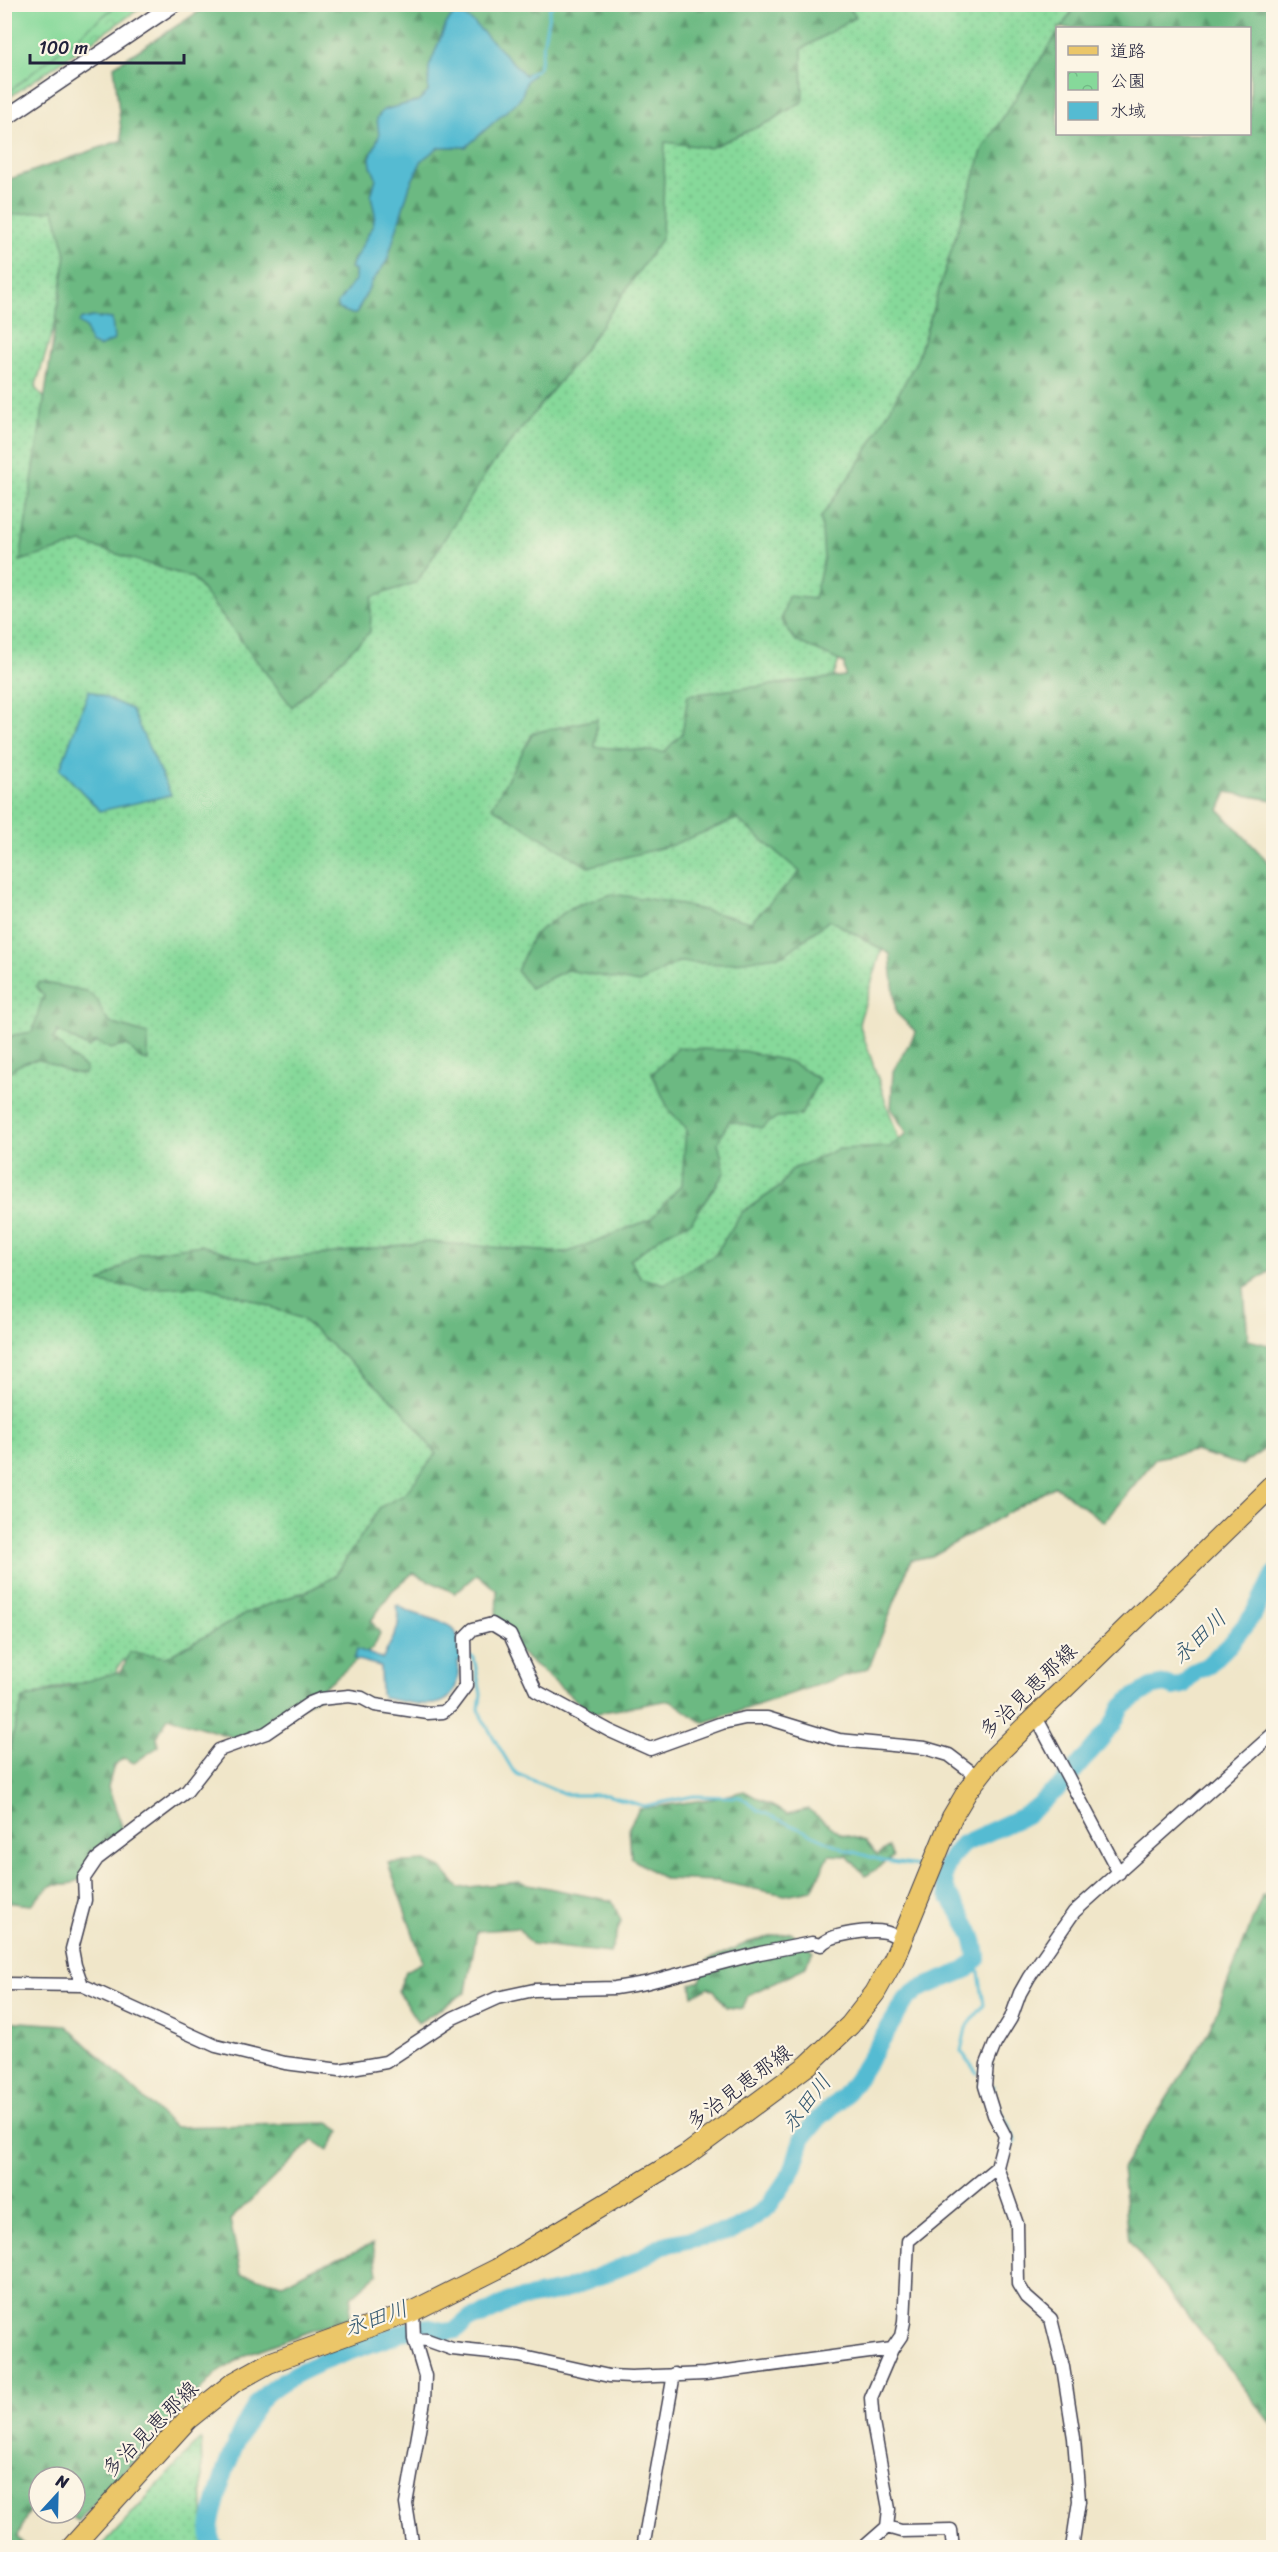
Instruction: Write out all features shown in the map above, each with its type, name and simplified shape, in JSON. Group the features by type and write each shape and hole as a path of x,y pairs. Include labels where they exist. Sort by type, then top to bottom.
{"main road":[{"name":"多治見恵那線","path":"71,2547 187,2420 233,2383 269,2363 413,2311 496,2269 685,2156 808,2065 850,2025 875,1993 902,1940 952,1816 978,1777 1036,1717 1274,1484"}],"street":[{"path":"4,110 160,4"},
{"path":"4,119 174,4"},
{"path":"82,1985 72,1949 84,1900 84,1878 88,1868 114,1845 186,1791 219,1750 242,1740 256,1738 310,1703 331,1697 349,1696 362,1698 375,1705 428,1713 442,1712 452,1706 466,1686 465,1637 472,1629 492,1624 510,1635 536,1691 619,1736 650,1749 722,1723 746,1718 767,1718 839,1740 925,1748 949,1755 978,1777"},
{"path":"1036,1717 1119,1873"},
{"path":"1072,2547 1079,2501 1074,2433 1063,2367 1052,2319 1026,2296 1018,2284 1017,2224 997,2167 1005,2136 994,2115 985,2086 987,2064 1029,1977 1074,1912 1274,1733"},
{"path":"4,1984 82,1985 216,2046 285,2063 340,2070 386,2062 444,2023 497,1998 534,1990 615,1988 645,1983 760,1953 812,1943 820,1945 824,1940 854,1932 884,1932 902,1940"},
{"path":"863,2547 887,2527 889,2510 873,2423 871,2398 892,2349 901,2336 904,2322 908,2241 997,2167"},
{"path":"413,2311 414,2339 425,2376 424,2402 406,2504 413,2547"},
{"path":"414,2339 427,2340 452,2349 519,2356 609,2376 748,2369 892,2349"},
{"path":"643,2547 674,2374"},
{"path":"887,2527 901,2531 951,2530 953,2547"}],"green space":[{"path":"5,4 117,4 117,5 5,95"},
{"path":"847,4 856,17 802,49 803,101 771,121 710,148 665,142 662,238 580,356 489,469 417,582 372,597 370,632 292,707 193,578 82,543 20,561 66,254 54,210 5,216 4,181 122,140 114,66 209,5"},
{"path":"5,5 145,5 5,100"},
{"path":"627,5 1158,5 1136,27 1056,27 1056,122 849,629 830,688 908,865 859,1023 900,1143 402,1574 338,1671 129,1657 122,1662 111,1679 83,1685 69,1684 28,1697 5,1757 5,207 69,203 76,256 35,388 219,583"},
{"path":"1076,5 1273,5 1273,800 1227,792 1219,810 1273,867 1274,1149 1269,1160 1274,1163 1273,1269 1244,1288 1248,1340 1273,1346 1273,1443 1242,1465 1194,1451 1156,1458 1104,1522 1055,1486 932,1556 911,1560 869,1668 703,1723 670,1700 592,1714 507,1641 496,1620 497,1591 477,1574 455,1593 413,1573 392,1591 371,1621 380,1633 373,1648 324,1687 323,1694 269,1726 235,1738 168,1717 157,1737 158,1747 134,1763 124,1758 114,1765 108,1787 124,1832 81,1879 68,1885 52,1885 30,1905 5,1902 5,1763 23,1699 122,1671 129,1652 167,1657 253,1610 310,1590 335,1576 380,1507 404,1495 436,1454 401,1408 302,1319 250,1299 201,1286 146,1289 100,1282 140,1254 201,1245 257,1262 428,1242 566,1253 651,1219 682,1184 686,1128 669,1110 652,1074 678,1048 744,1051 791,1062 819,1079 801,1115 777,1117 762,1128 729,1121 718,1142 725,1172 691,1222 665,1234 630,1260 641,1278 665,1284 715,1255 742,1212 780,1187 791,1170 838,1149 890,1147 907,1133 891,1109 893,1071 916,1032 896,1013 890,954 830,920 784,955 723,964 678,962 639,983 567,970 530,988 517,971 533,935 572,907 612,894 670,902 751,922 800,872 737,819 672,845 588,867 492,807 533,733 597,719 595,747 664,752 682,734 688,695 845,676 844,663 796,641 781,620 788,596 814,599 824,558 821,517 863,457 917,360 983,148 1056,36 1056,135 1251,135 1251,27 1062,27"},
{"path":"40,982 86,991 98,1001 103,1014 110,1023 148,1034 148,1061 140,1059 127,1045 111,1049 96,1042 89,1048 58,1031 53,1039 86,1068 85,1074 64,1070 48,1062 31,1060 9,1072 9,1085 5,1086 5,1040 14,1035 32,1032 44,996 36,986"},
{"path":"744,1791 787,1814 808,1809 841,1834 865,1841 877,1855 888,1847 893,1857 866,1876 847,1856 829,1855 812,1890 785,1895 717,1881 664,1879 631,1858 629,1827 639,1809 711,1799"},
{"path":"426,1861 442,1868 459,1888 519,1882 612,1901 621,1921 610,1953 531,1944 518,1928 477,1931 466,1992 418,2023 398,1991 406,1971 423,1962 388,1863"},
{"path":"1273,1892 1273,2425 1129,2241 1122,2169 1208,2033 1262,1896"},
{"path":"791,1932 814,1951 804,1968 748,1995 743,2009 726,2007 714,1990 708,1987 693,1996 691,1984 700,1981 708,1960 749,1942"},
{"path":"4,2021 66,2025 174,2127 329,2123 341,2131 328,2150 313,2140 230,2220 241,2274 283,2284 309,2270 373,2244 378,2273 351,2297 350,2317 247,2354 216,2374 87,2511 87,2465 27,2465 27,2515 18,2537 26,2548 4,2547"},
{"path":"201,2438 204,2547 101,2547"}],"water":[{"path":"454,14 464,16 473,22 525,75 531,72 533,75 527,80 521,98 466,147 439,147 422,160 410,185 387,261 372,282 356,314 352,314 339,309 337,304 355,280 355,270 350,268 373,225 375,214 371,196 376,178 370,158 379,136 377,118 383,110 418,101 428,92 429,67 446,24"},
{"path":"92,317 112,319 114,340 99,347 90,343 86,328 79,323 80,320"},
{"path":"89,690 131,709 171,795 100,811 60,769"},
{"path":"399,1605 412,1613 447,1625 457,1635 458,1654 463,1655 463,1660 458,1661 458,1679 454,1692 447,1700 425,1704 383,1698 380,1666 354,1659 357,1649 383,1659 397,1628 396,1606"}],"waterway":[{"path":"528,75 539,68 550,8 555,4"},
{"name":"永田川","path":"216,2548 212,2542 211,2522 231,2456 244,2426 259,2401 281,2383 315,2365 409,2330 426,2327 447,2332 456,2330 469,2319 481,2316 510,2301 562,2291 632,2263 663,2245 731,2231 768,2207 792,2172 802,2139 819,2118 844,2096 906,2000 917,1990 966,1970 977,1959 968,1925 951,1900 946,1888 944,1875 949,1861 963,1844 1026,1815 1062,1785 1112,1726 1121,1708 1130,1700 1151,1687 1165,1684 1174,1687 1183,1685 1196,1671 1207,1666 1229,1645 1253,1615 1274,1574"},
{"path":"469,1656 474,1658 481,1694 479,1709 482,1718 517,1774 568,1795 607,1795 644,1806 694,1796 740,1797 760,1811 847,1850 884,1861 925,1867"},
{"path":"977,1959 984,2005 966,2028 961,2051 977,2073"},
{"path":"993,2086 996,2100 1015,2141 1005,2155"}]}
